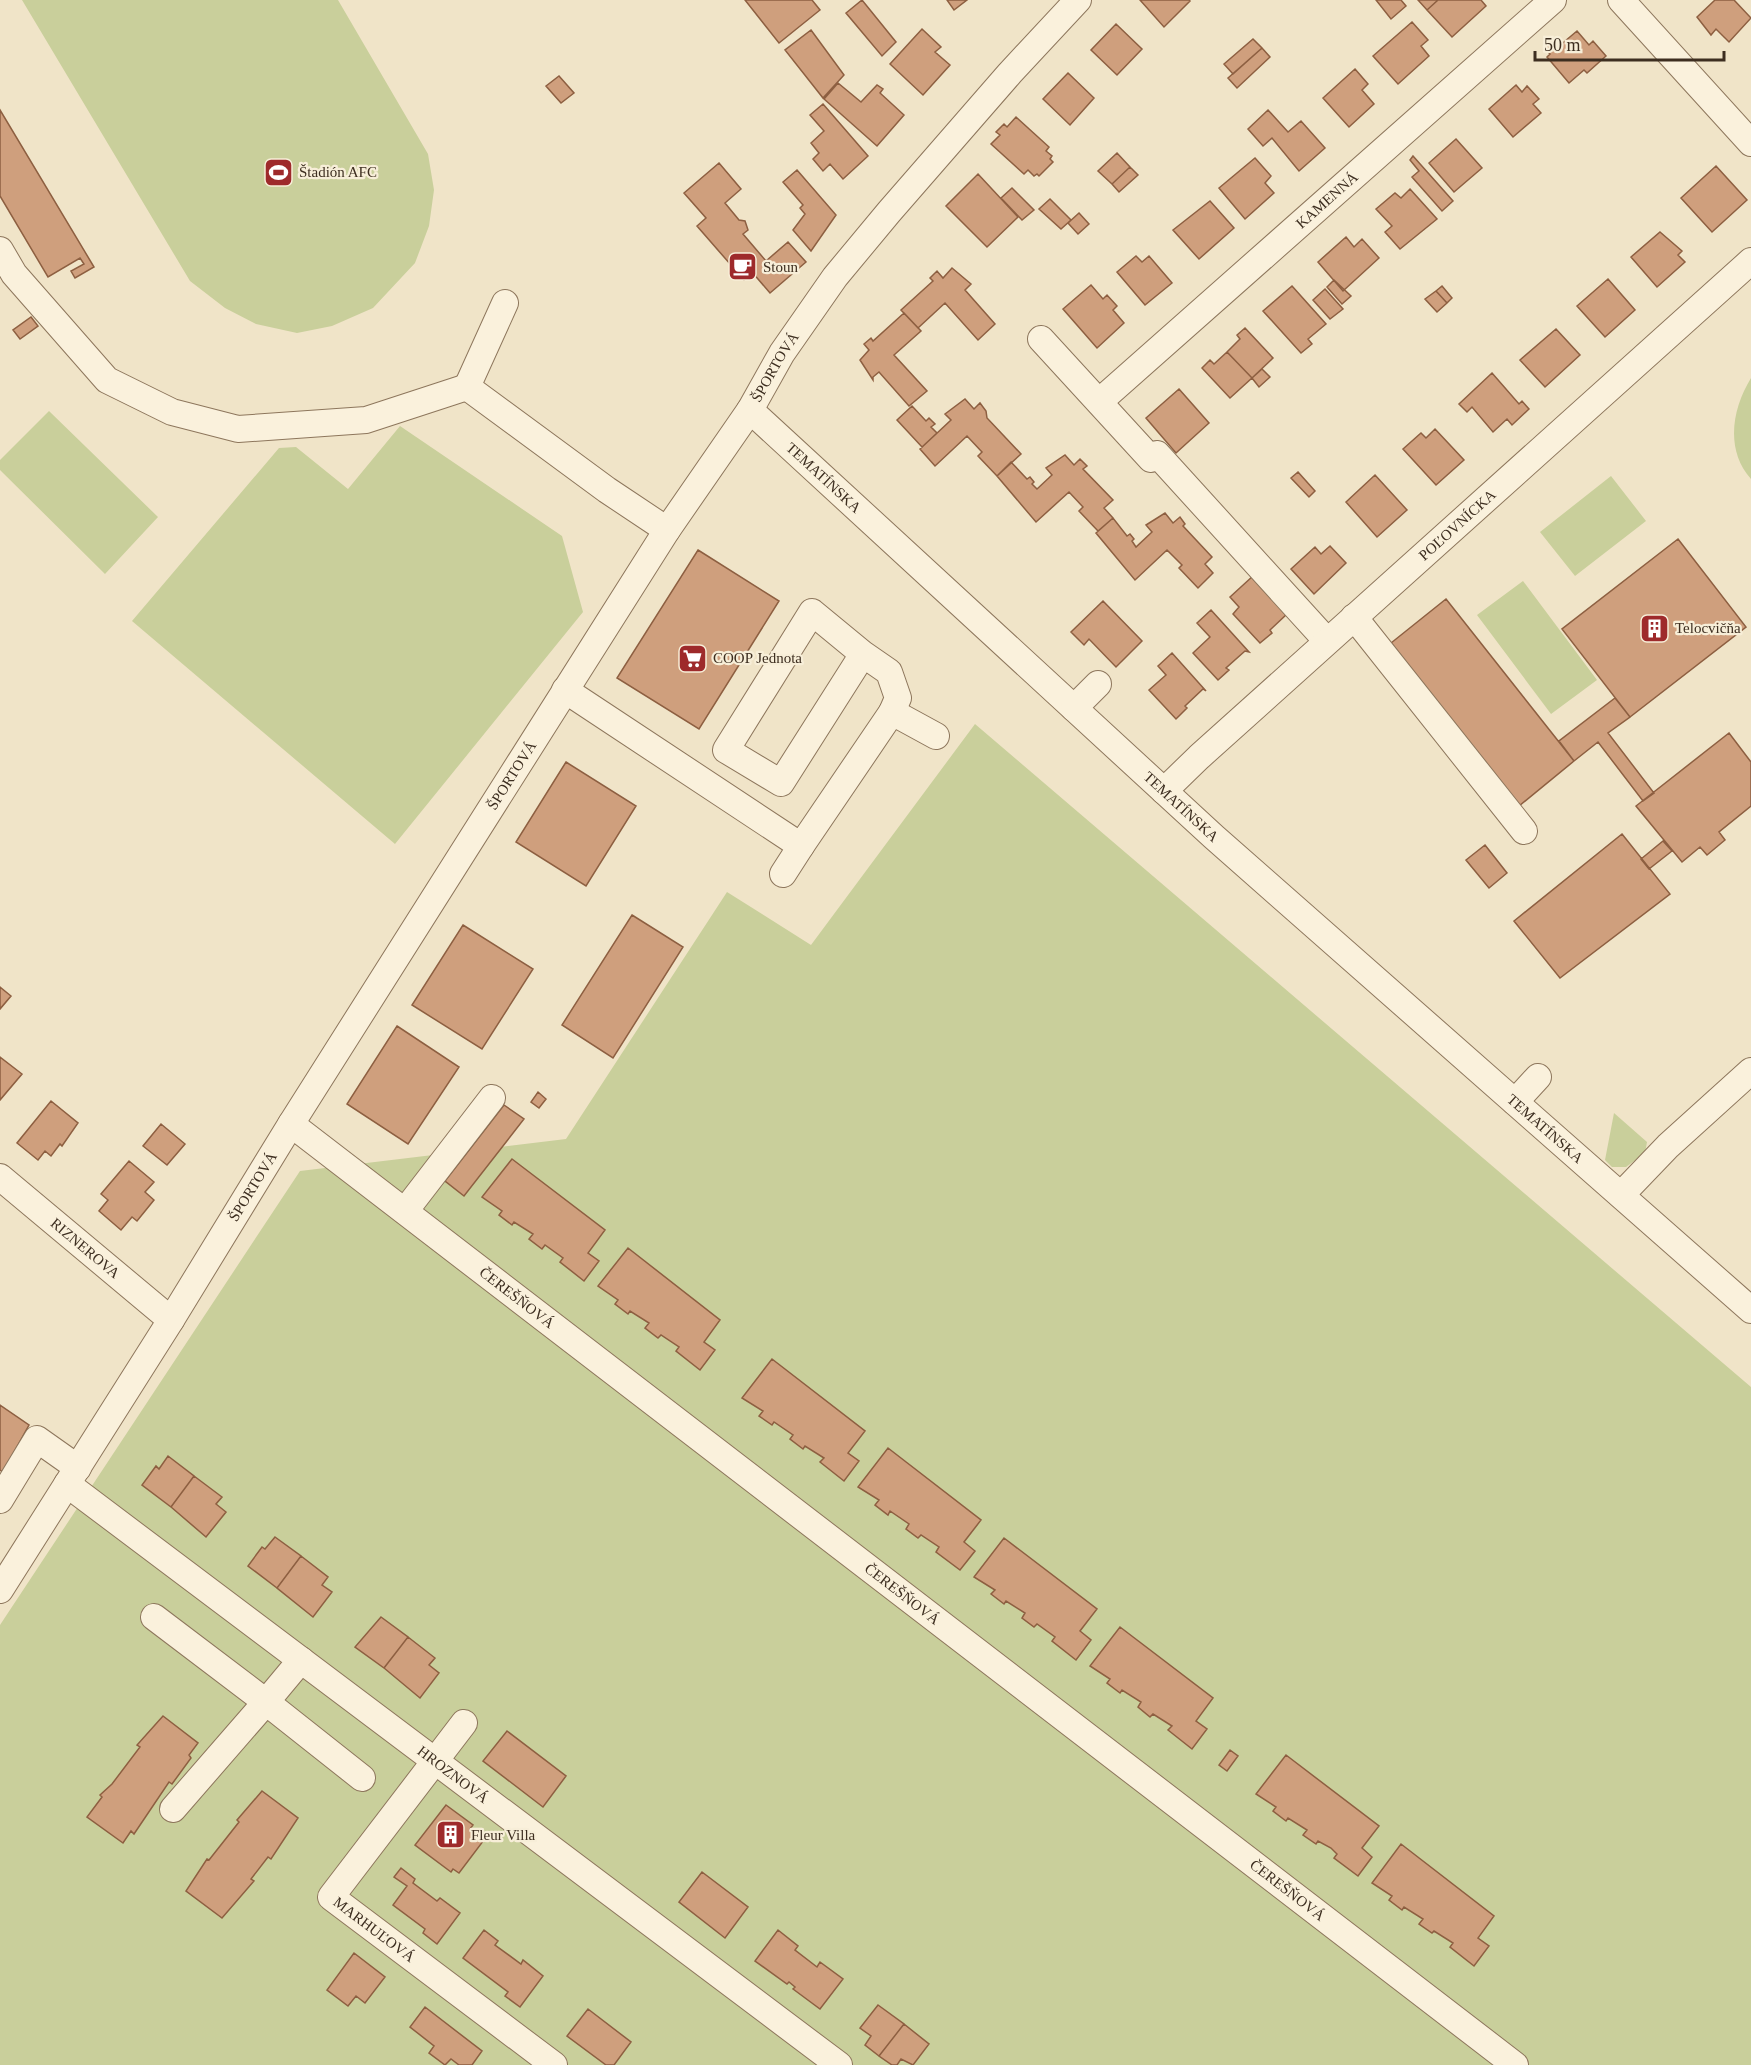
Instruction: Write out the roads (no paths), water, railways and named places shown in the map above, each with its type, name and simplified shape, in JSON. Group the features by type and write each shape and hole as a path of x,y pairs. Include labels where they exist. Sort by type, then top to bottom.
{"street":[{"name":"ŠPORTOVÁ","path":"0,1590 171,1320 291,1124 667,530 750,410 782,353 835,277 942,150 1078,0"},
{"name":"KAMENNÁ","path":"1100,401 1553,0"},
{"path":"1621,0 1751,143"},
{"path":"0,250 14,274 107,380 172,412 238,429 366,420 467,387 505,303"},
{"name":"POĽOVNÍCKA","path":"1164,791 1328,640 1751,261"},
{"path":"1041,339 1100,401 1150,459 1157,454 1328,640"},
{"path":"467,387 667,530"},
{"name":"TEMATÍNSKA","path":"750,410 1164,791 1751,1310"},
{"path":"783,874 892,712 898,698 889,672 812,612 726,750 781,783 863,654"},
{"path":"1354,617 1524,831"},
{"path":"1074,708 1098,684"},
{"path":"566,690 801,846"},
{"path":"892,712 936,736"},
{"path":"1621,1195 1668,1146 1751,1071"},
{"path":"1515,1102 1538,1077"},
{"path":"405,1211 492,1098"},
{"name":"ČEREŠŇOVÁ","path":"291,1124 1515,2065"},
{"name":"RIZNEROVA","path":"0,1177 171,1320"},
{"name":"HROZNOVÁ","path":"0,1500 37,1439 73,1476 301,1660 839,2065"},
{"path":"154,1617 266,1701 362,1778"},
{"path":"173,1809 301,1660"},
{"path":"435,1761 464,1723"},
{"name":"MARHUĽOVÁ","path":"435,1761 331,1897 554,2065"}],"place":[{"name":"Štadión AFC","path":"278,172"},
{"name":"Stoun","path":"742,267"},
{"name":"Telocvičňa","path":"1654,628"},
{"name":"COOP Jednota","path":"692,658"},
{"name":"Fleur Villa","path":"450,1835"}]}
